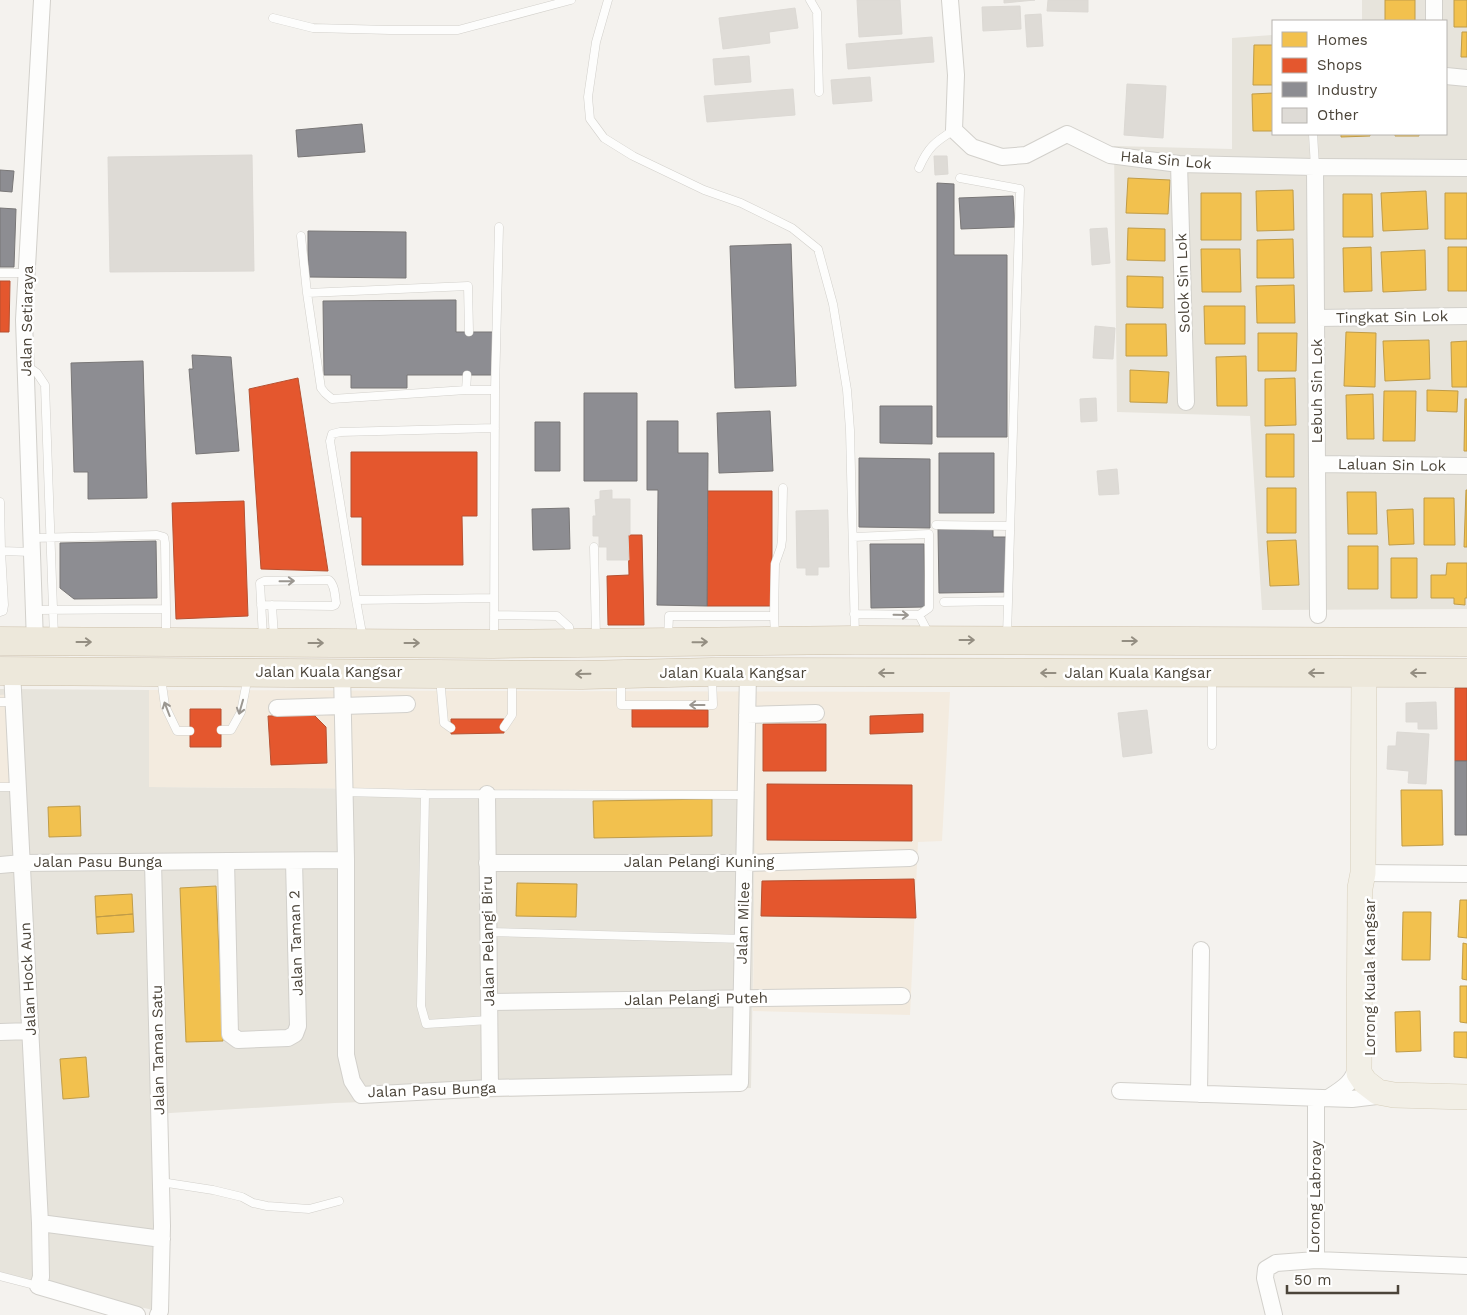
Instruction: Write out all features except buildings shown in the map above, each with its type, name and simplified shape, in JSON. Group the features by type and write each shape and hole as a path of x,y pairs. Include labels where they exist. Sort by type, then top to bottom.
{"highway":[{"name":"Jalan Kuala Kangsar","path":"0,642 493,644 667,642 774,628 855,627 933,640 1465,642"},
{"path":"1251,642 1260,648 1347,654 1358,662 1364,673 1372,663 1383,655 1396,651 1435,651 1465,642"},
{"name":"Jalan Kuala Kangsar","path":"6,671 582,675 712,672 1467,673"}],"main road":[{"name":"Lorong Kuala Kangsar","path":"1364,673 1359,1073 1365,1082 1378,1092 1394,1095 1467,1097"},
{"name":"Lorong Kuala Kangsar","path":"1363,873 1370,887 1368,1053 1371,1070 1375,1077 1382,1082 1394,1085 1467,1088"}],"street":[{"name":"Jalan Setiaraya","path":"42,0 24,320 35,610 45,642"},
{"path":"950,0 956,75 954,130"},
{"path":"1434,0 1434,20"},
{"path":"1447,76 1467,78"},
{"name":"Hala Sin Lok","path":"954,130 972,147 1002,157 1026,154 1067,134 1110,155 1179,164 1467,168"},
{"name":"Solok Sin Lok","path":"1179,164 1186,402"},
{"name":"Lebuh Sin Lok","path":"1315,167 1318,615"},
{"name":"Tingkat Sin Lok","path":"1317,318 1467,316"},
{"name":"Laluan Sin Lok","path":"1317,464 1467,466"},
{"name":"Jalan Hock Aun","path":"6,671 6,702 18,787 31,1031 40,1223 41,1278 38,1286"},
{"name":"Jalan Pasu Bunga","path":"342,672 346,860 346,1055 352,1081 361,1095 490,1088 740,1083"},
{"name":"Jalan Milee","path":"740,1083 748,673"},
{"path":"277,708 406,704"},
{"path":"747,715 816,713"},
{"name":"Jalan Pelangi Biru","path":"487,794 490,1088"},
{"name":"Jalan Pelangi Kuning","path":"488,863 745,863 910,858"},
{"name":"Jalan Pasu Bunga","path":"0,864 346,860"},
{"name":"Jalan Taman 2","path":"226,861 230,1034 238,1040 288,1038 295,1034 298,1026 294,861"},
{"name":"Jalan Taman Satu","path":"153,862 162,1239 160,1311 158,1315"},
{"path":"1363,873 1467,874"},
{"path":"1199,1094 1201,950"},
{"name":"Jalan Pelangi Puteh","path":"489,1002 902,996"},
{"path":"0,1032 31,1031"},
{"path":"1322,1098 1345,1087 1356,1074 1359,1060"},
{"path":"1120,1090 1352,1099 1374,1095 1394,1095"},
{"name":"Lorong Labroay","path":"1274,1315 1265,1278 1266,1269 1276,1263 1316,1260 1322,1098"},
{"path":"40,1223 162,1239"},
{"path":"1316,1260 1467,1266"},
{"path":"38,1286 137,1315"}],"lane":[{"path":"273,18 313,28 458,30 571,0"},
{"path":"608,0 596,42 588,97 590,119 604,138 633,156 704,190 741,203 792,228 818,249 833,304 847,390 850,430 852,537 855,627 918,615 929,608 929,534 852,537"},
{"path":"810,0 817,12 819,92"},
{"path":"919,168 926,153 939,139 954,130"},
{"path":"1313,135 1315,167"},
{"path":"960,178 1020,189 1007,641"},
{"path":"493,644 495,390 499,227"},
{"path":"302,236 307,293 321,388 325,393 332,398 495,390"},
{"path":"0,273 27,273"},
{"path":"307,293 468,286 469,332"},
{"path":"26,365 37,373 45,385 53,610 45,642"},
{"path":"466,390 467,375"},
{"path":"364,643 330,441 332,434 340,432 495,428"},
{"path":"774,628 775,564 782,540 783,488"},
{"path":"0,502 4,606 3,611 0,612"},
{"path":"936,525 1010,526"},
{"path":"1,551 32,545 50,537 157,535 164,537 166,642"},
{"path":"584,643 594,547"},
{"path":"261,605 335,606 332,582 329,580 264,581 260,583 261,605 269,643"},
{"path":"356,600 494,598"},
{"path":"944,602 1008,601"},
{"path":"269,643 272,605"},
{"path":"35,610 166,609"},
{"path":"494,615 557,616 584,643"},
{"path":"918,615 933,640"},
{"path":"160,672 164,706 177,731 190,731"},
{"path":"221,730 231,730 240,712 249,672"},
{"path":"440,673 444,724 451,728"},
{"path":"1212,673 1212,745"},
{"path":"504,727 512,715 512,674"},
{"path":"0,787 18,787"},
{"path":"344,792 746,795"},
{"path":"425,794 421,1006 423,1014 426,1024 489,1020"},
{"path":"488,932 743,939"},
{"path":"161,1182 213,1190 242,1197 253,1203 267,1206 309,1209 339,1201"},
{"path":"0,1276 38,1286"}],"shaded area":[{"path":"1362,0 1467,0 1467,609 1262,610 1250,416 1117,412 1114,146 1232,149 1232,38 1272,35 1272,135 1447,135 1447,20 1362,20"},
{"path":"0,689 149,690 150,787 756,791 751,1088 335,1103 154,1114 153,1310 0,1275"},
{"path":"149,690 950,692 942,841 918,842 910,1015 753,1011 755,791 149,787"},
{"path":"12,694 19,788 0,789 0,695"}]}
